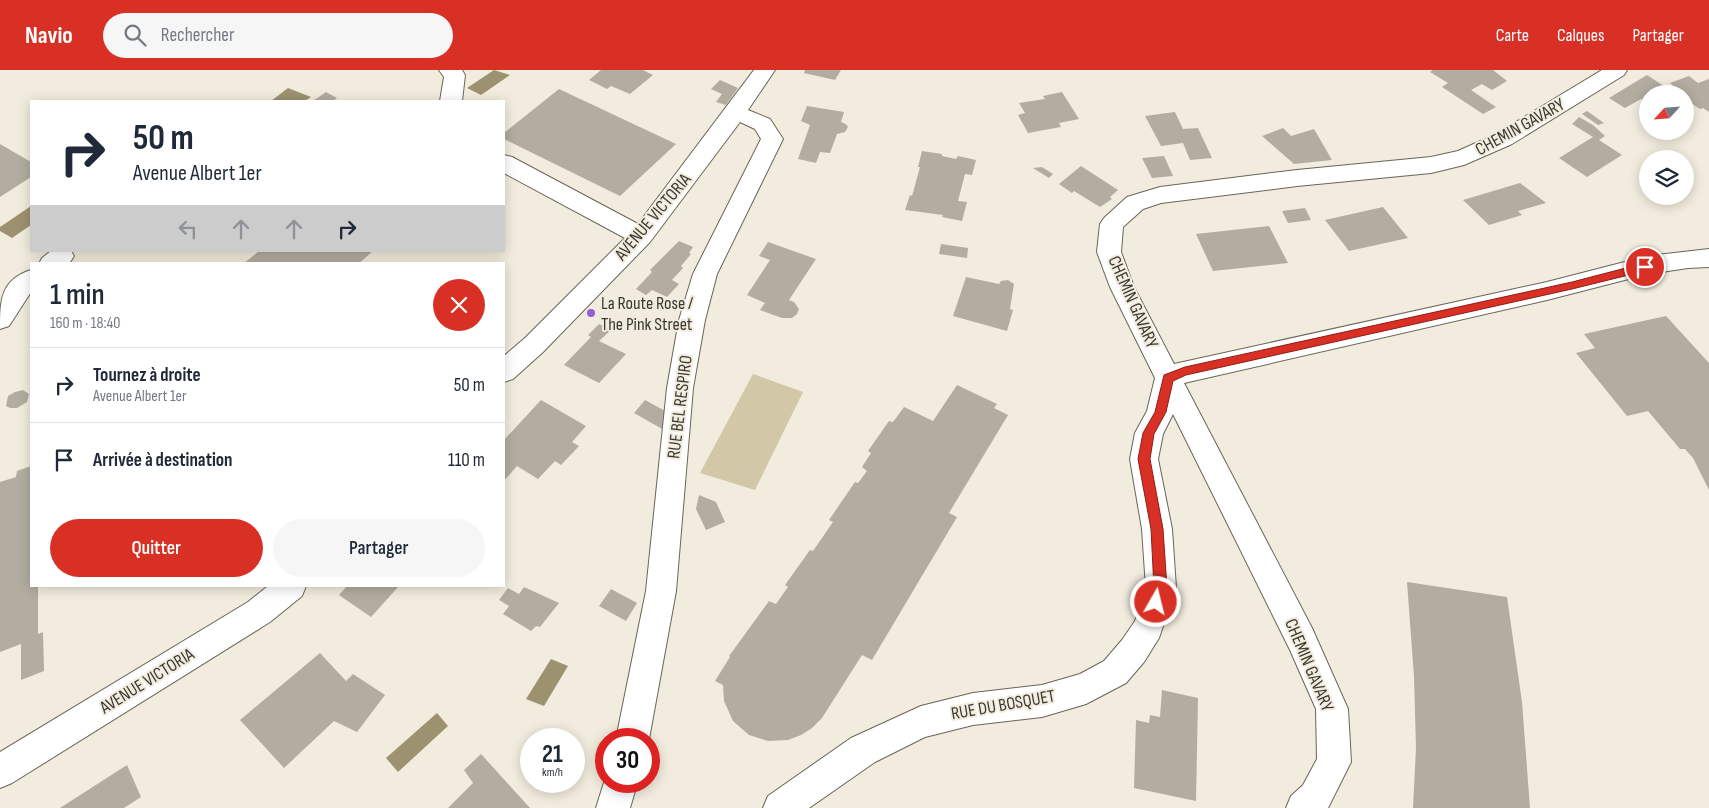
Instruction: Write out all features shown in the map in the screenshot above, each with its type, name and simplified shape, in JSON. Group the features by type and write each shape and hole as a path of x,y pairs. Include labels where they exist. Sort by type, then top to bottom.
{"street":[{"path":"449,70 455,75 451,100"},
{"name":"AVENUE VICTORIA","path":"505,370 534,345 642,236 765,70"},
{"name":"CHEMIN GAVARY","path":"1303,808 1316,797 1334,762 1332,709 1301,640 1122,287 1109,252 1112,224 1135,203 1160,195 1296,178 1431,165 1464,157 1504,139 1617,70"},
{"name":"RUE BEL RESPIRO","path":"634,728 661,591 680,388 692,320 705,274 772,140 770,130 760,121 735,113"},
{"path":"505,164 642,236"},
{"path":"1168,378 1185,371 1572,286 1664,262 1688,258 1709,258 1705,246 1709,241"},
{"path":"0,319 17,283"},
{"name":"RUE DU BOSQUET","path":"780,808 863,750 921,722 972,709 1042,701 1086,688 1114,672 1133,651 1148,628 1161,588 1157,529 1144,459 1149,433 1160,412 1168,378"},
{"name":"AVENUE VICTORIA","path":"0,772 259,612 290,587"},
{"path":"613,808 617,793"}],"shaded area":[{"path":"494,70 510,75 481,95 467,88"},
{"path":"288,88 311,97 306,100 272,100"},
{"path":"30,207 30,226 12,238 0,231 0,227"},
{"path":"753,374 803,392 755,490 700,473"},
{"path":"551,659 568,666 544,706 526,699"},
{"path":"437,713 448,726 398,772 386,758"}],"building":[{"path":"601,70 643,70 653,75 630,94 611,86 607,89 589,80"},
{"path":"805,70 841,70 835,80 804,73"},
{"path":"1433,70 1493,70 1507,81 1492,90 1482,84 1471,90 1496,107 1483,114 1442,87 1448,83 1430,72"},
{"path":"1647,75 1662,85 1639,85 1639,100 1625,108 1609,98"},
{"path":"1689,76 1698,83 1709,79 1709,112 1694,105 1694,85 1672,85 1670,83"},
{"path":"720,80 738,88 726,105 716,102 722,94 711,89"},
{"path":"559,89 676,144 620,196 505,139 505,132"},
{"path":"326,92 337,98 334,100 314,100"},
{"path":"1062,92 1079,119 1059,123 1061,127 1028,133 1018,115 1025,113 1019,103 1045,99 1043,96"},
{"path":"807,106 844,112 841,122 848,127 845,132 837,134 830,153 820,152 816,163 798,159 810,125 801,121"},
{"path":"1587,111 1604,123 1598,125 1582,114"},
{"path":"1175,112 1183,129 1198,128 1212,158 1190,160 1183,143 1161,146 1145,116"},
{"path":"1579,117 1593,125 1605,136 1599,140 1622,155 1587,177 1559,158 1593,137 1572,124"},
{"path":"1283,128 1291,136 1314,129 1332,160 1294,164 1262,136"},
{"path":"0,144 30,161 30,178 0,197"},
{"path":"922,151 942,154 942,156 956,159 958,156 976,160 972,175 965,174 958,201 967,202 962,221 942,217 943,215 905,210 910,195 912,196 920,167 918,167"},
{"path":"1164,156 1173,176 1152,178 1142,158"},
{"path":"1081,166 1118,190 1110,197 1112,199 1100,207 1059,184"},
{"path":"1042,167 1053,174 1049,178 1033,168"},
{"path":"1520,183 1546,203 1518,211 1522,215 1489,225 1463,200"},
{"path":"1383,207 1408,238 1349,251 1325,220"},
{"path":"1305,208 1311,220 1288,223 1282,211"},
{"path":"1269,226 1288,263 1213,271 1196,234"},
{"path":"679,241 693,247 689,253 691,254 681,266 683,268 672,280 679,284 667,297 652,290 646,295 636,289 652,272 650,270"},
{"path":"768,242 816,259 789,300 794,302 799,309 792,318 782,318 760,310 765,303 747,295 770,260 759,256"},
{"path":"941,244 968,248 967,258 939,254"},
{"path":"258,252 372,252 360,262 245,262"},
{"path":"966,277 999,284 1001,281 1008,280 1014,284 1010,309 1013,310 1007,331 953,316"},
{"path":"1666,316 1709,363 1709,490 1693,458 1685,449 1680,449 1648,411 1627,416 1576,353 1595,348 1584,334"},
{"path":"599,324 611,330 599,341 626,354 599,383 564,365 591,337 588,335"},
{"path":"957,385 997,404 994,408 1008,415 949,513 957,517 872,660 862,655 822,718 812,728 788,740 768,741 749,735 733,721 724,701 723,685 715,681 729,656 769,601 776,604 788,587 785,585 810,550 813,551 833,522 829,520 855,482 858,483 867,471 862,467 871,453 868,451 889,421 893,422 904,407 933,421"},
{"path":"23,390 29,394 27,402 17,408 6,406 8,396"},
{"path":"541,400 586,426 572,442 579,446 561,465 555,461 538,479 517,466 505,480 505,439"},
{"path":"645,400 667,412 664,430 634,413"},
{"path":"30,466 30,587 38,587 38,634 43,632 44,671 21,680 21,644 0,652 0,482 16,477 17,471"},
{"path":"699,495 716,502 725,522 706,530 696,509"},
{"path":"1407,582 1507,597 1522,702 1530,808 1413,808 1416,748 1414,677"},
{"path":"346,587 398,587 371,617 339,595"},
{"path":"524,587 559,603 540,627 536,626 531,631 503,614 509,606 499,600 508,588 519,594"},
{"path":"611,589 637,603 626,621 599,606"},
{"path":"320,653 346,681 353,674 385,695 357,732 334,721 284,768 240,720"},
{"path":"1162,690 1198,698 1196,801 1134,788 1136,720 1149,723 1150,715 1160,717"},
{"path":"481,754 530,808 448,808 473,783 464,770"},
{"path":"127,765 141,797 124,808 60,808"}],"place":[{"name":"La Route Rose / The Pink Street","path":"591,313"}],"route":[{"path":"1156,602 1161,588 1157,529 1144,459 1149,433 1160,412 1168,378 1185,371 1572,286 1645,267"}]}
